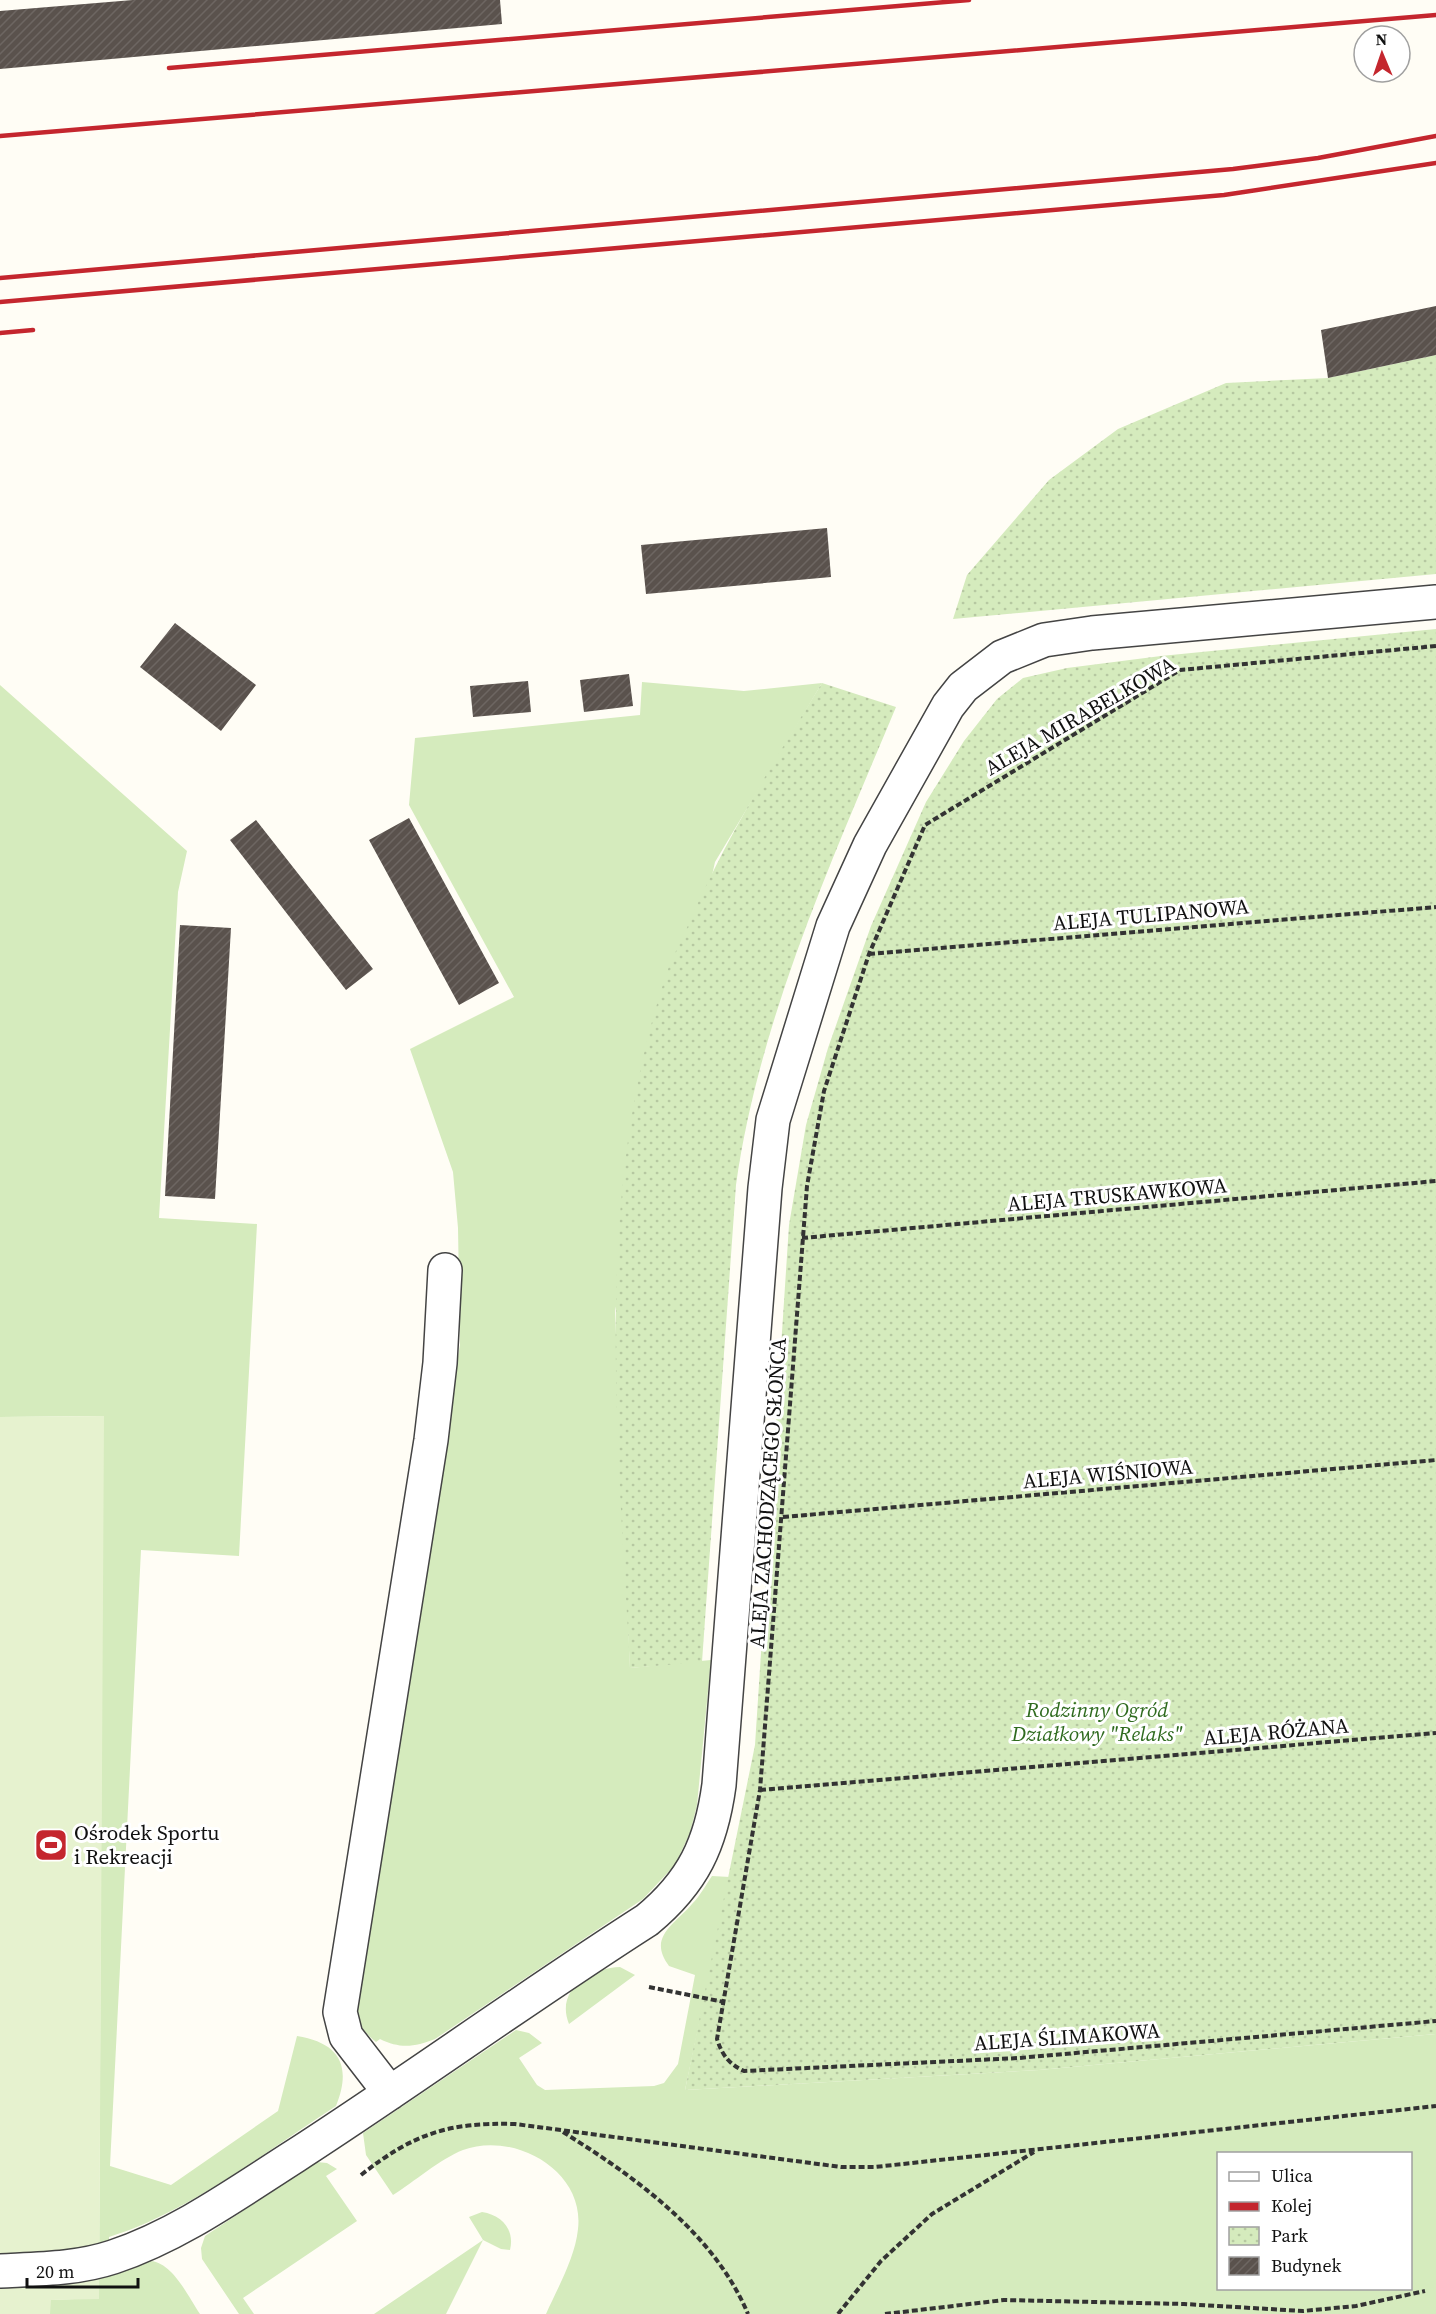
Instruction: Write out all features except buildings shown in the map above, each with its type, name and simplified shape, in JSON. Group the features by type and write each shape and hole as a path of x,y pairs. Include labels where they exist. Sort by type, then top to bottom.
{"lane":[{"path":"0,2271 85,2264 112,2257 166,2235 217,2206 390,2093 647,1920 680,1889 703,1850 714,1819 721,1763 765,1188 773,1120 837,916 870,845 948,706 963,687 988,666 1023,647 1044,640 1092,633 1436,602"},
{"path":"390,2093 346,2037 340,2012 431,1440 440,1363 445,1270"}],"path":[{"name":"ALEJA MIRABELKOWA","path":"869,954 925,825 1180,670 1436,646"},
{"name":"ALEJA TULIPANOWA","path":"869,954 1436,907"},
{"name":"ALEJA ZACHODZĄCEGO SŁOŃCA","path":"717,2039 760,1790 807,1186 824,1091 869,954"},
{"name":"ALEJA TRUSKAWKOWA","path":"802,1238 1436,1181"},
{"name":"ALEJA WIŚNIOWA","path":"783,1517 1436,1460"},
{"name":"ALEJA RÓŻANA","path":"760,1790 1436,1733"},
{"path":"649,1987 724,2002"},
{"name":"ALEJA ŚLIMAKOWA","path":"717,2039 721,2052 732,2065 744,2071 1019,2058 1436,2021"},
{"path":"361,2175 394,2149 432,2133 476,2123 515,2124 841,2167 875,2167 1436,2106"},
{"path":"560,2130 649,2191 702,2241 740,2296 748,2314"},
{"path":"838,2314 881,2261 932,2214 1037,2150"},
{"path":"885,2314 1004,2300 1184,2304 1303,2311 1356,2306 1425,2291"}],"green space":[{"path":"1436,355 1436,574 953,619 967,575 1049,480 1118,429 1226,383 1328,378"},
{"name":"Rodzinny Ogród Działkowy \"Relaks\"","path":"1436,629 1436,2034 1039,2070 685,2090 755,1745 789,1225 806,1125 828,1048 871,926 926,802 964,741 997,699 1023,678 1067,668 1161,656"},
{"path":"642,682 744,691 822,683 715,862 615,1311 630,1668 711,1660 697,1805 690,1833 675,1865 643,1899 435,2039 408,2046 380,2039 376,2042 365,2032 359,2022 351,1996 460,1345 458,1228 453,1172 410,1049 514,997 409,805 415,738 640,715"},
{"path":"822,683 896,707 823,882 801,942 762,1062 747,1123 736,1185 702,1662 630,1668 620,1494 616,1319 619,1232 627,1145 643,1059 666,975 703,891 751,800"},
{"path":"0,685 187,851 178,892 159,1218 257,1224 239,1556 141,1550 110,2166 171,2185 278,2111 297,2036 312,2039 332,2051 339,2059 343,2079 336,2106 255,2161 169,2212 109,2237 109,2273 145,2261 163,2265 184,2288 200,2314 50,2314 50,2300 99,2298 103,1416 0,1417"},
{"path":"104,1416 99,2299 51,2300 50,2314 0,2314 0,1417"},
{"path":"712,1876 730,1877 685,2090 1039,2070 1436,2034 1436,2314 546,2314 570,2262 578,2229 577,2208 570,2189 558,2173 542,2160 523,2151 503,2146 483,2146 454,2154 393,2195 366,2155 363,2133 516,2030 529,2033 542,2043 519,2058 537,2085 545,2090 654,2086 664,2083 678,2064 695,1975 669,1966 663,1956 662,1939 671,1925 698,1898"},
{"path":"620,1967 635,1975 569,2024 566,2012 567,2001 571,1991 578,1983 597,1972"},
{"path":"317,2162 327,2163 337,2169 326,2176 357,2221 243,2298 254,2314 239,2314 202,2259 201,2248 205,2236"},
{"path":"482,2212 496,2216 509,2230 510,2250 501,2249 483,2240 469,2217"},
{"path":"483,2240 446,2314 374,2314"}],"railway":[{"path":"169,68 969,0"},
{"path":"0,136 1436,15"},
{"path":"0,278 1233,169 1318,158 1436,136"},
{"path":"0,302 1224,195 1436,163"},
{"path":"0,333 33,330"}],"place":[{"name":"Ośrodek Sportu i Rekreacji","path":"51,1845"}]}
